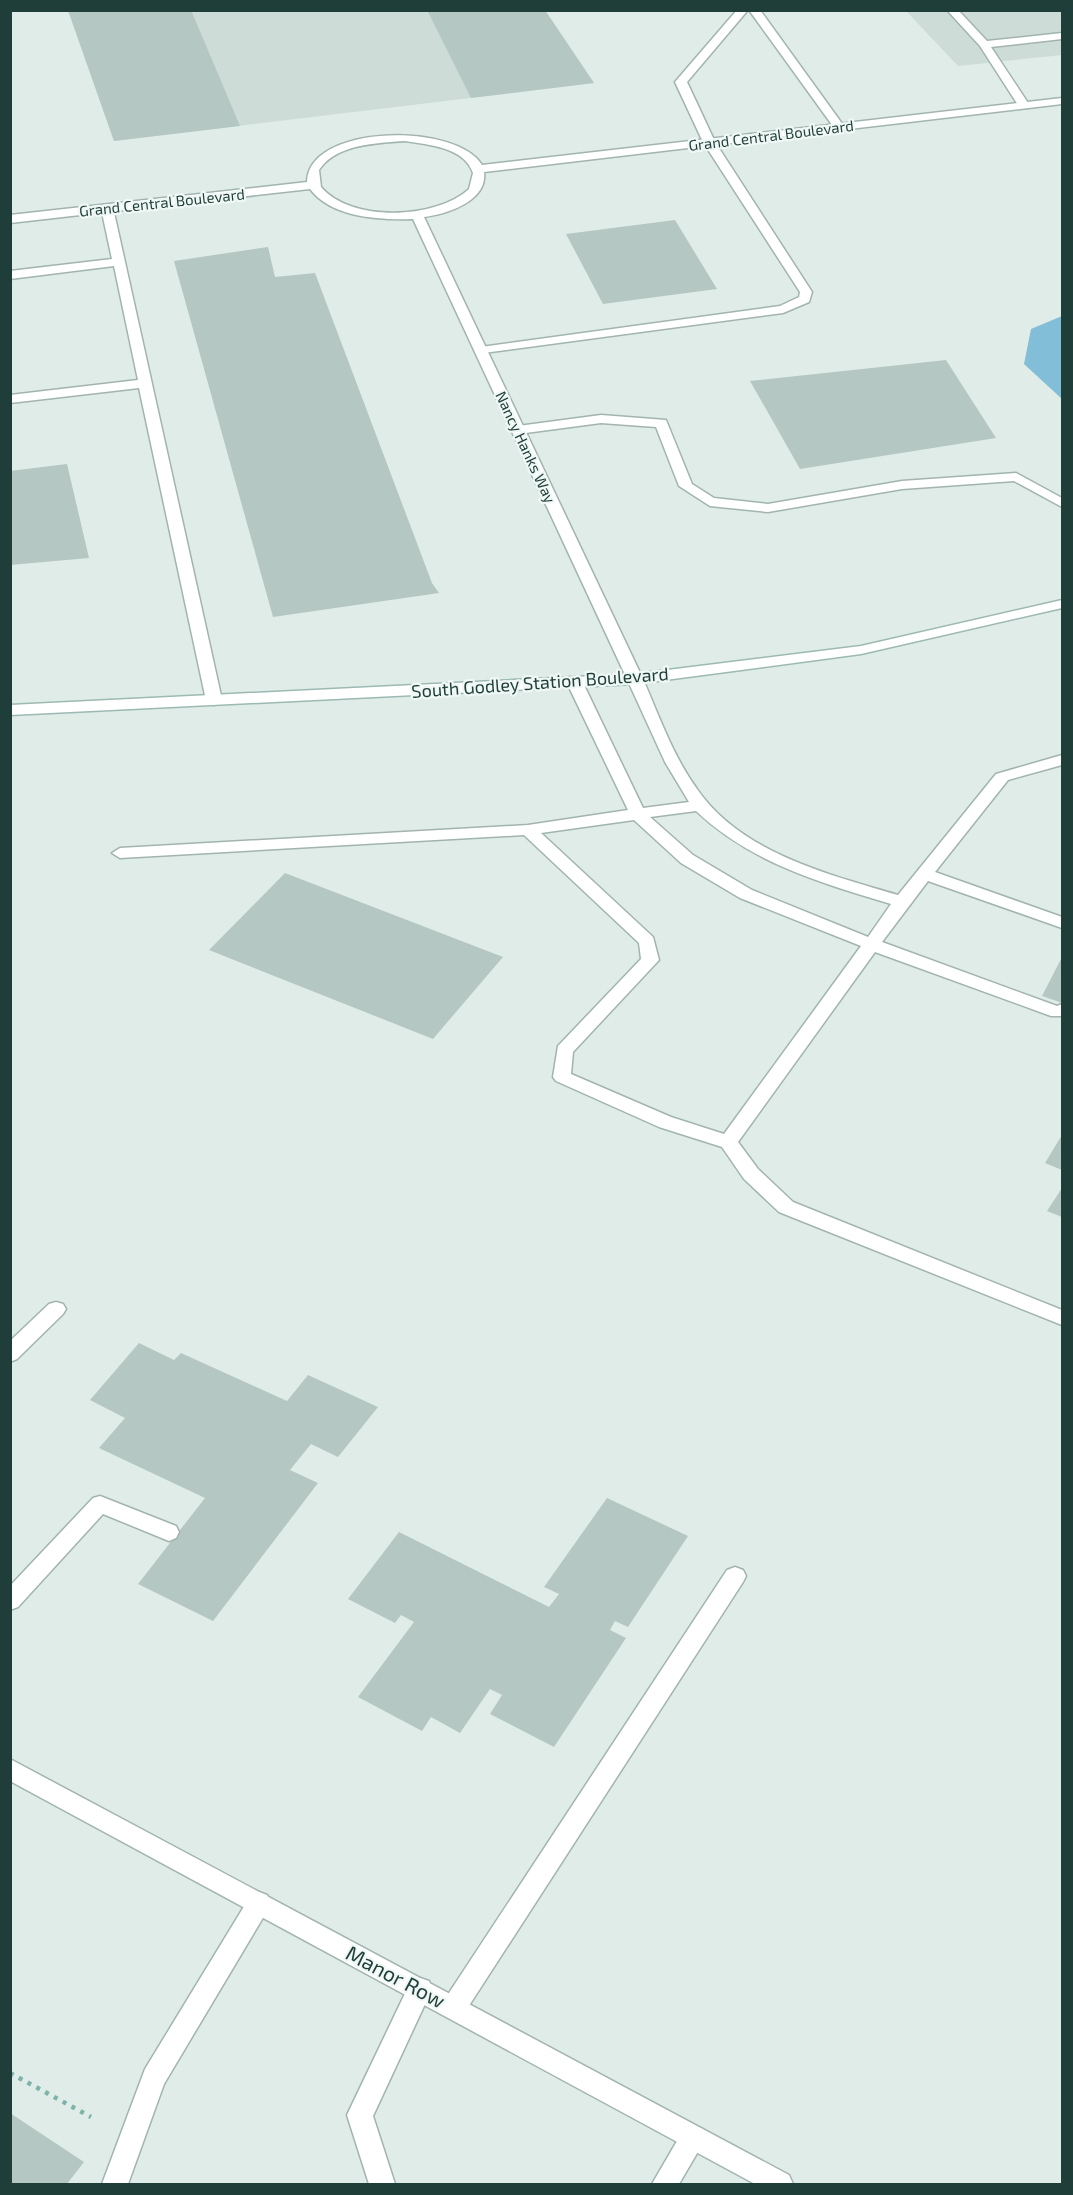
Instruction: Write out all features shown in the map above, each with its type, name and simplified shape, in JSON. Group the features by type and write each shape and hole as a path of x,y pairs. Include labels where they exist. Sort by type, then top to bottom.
{"street":[{"path":"481,351 783,309 805,299 806,292 709,142 681,82 743,10"},
{"path":"754,10 839,127"},
{"path":"952,10 984,44 1024,106"},
{"path":"984,44 1062,36"},
{"name":"Grand Central Boulevard","path":"479,169 1062,101"},
{"path":"378,140 431,141 453,148 470,157 479,169 480,180 473,192 450,205 417,214 362,213 339,206 322,196 313,185 313,173 327,156 354,144 378,140"},
{"name":"Grand Central Boulevard","path":"10,219 313,185"},
{"path":"107,208 214,700"},
{"name":"Nancy Hanks Way","path":"417,214 667,751 700,805 734,834 807,874 902,902"},
{"path":"10,275 119,262"},
{"path":"10,399 145,383"},
{"path":"518,430 601,419 661,423 686,486 710,502 768,508 902,485 1016,477 1062,503"},
{"name":"South Godley Station Boulevard","path":"10,710 635,679 861,650 1062,604"},
{"path":"575,683 639,816 687,859 746,894 873,945 1057,1012 1062,1010"},
{"path":"728,1142 902,902 1002,777 1062,760"},
{"path":"120,853 528,830 639,816 700,805"},
{"path":"528,830 648,941 650,960 564,1050 562,1077 665,1122 728,1142 751,1174 786,1207 1062,1318"},
{"path":"925,874 1062,923"},
{"path":"10,1354 56,1308"},
{"path":"10,1601 100,1504 169,1532"},
{"path":"454,2007 735,1576"},
{"name":"Manor Row","path":"10,1769 780,2184"},
{"path":"115,2184 154,2078 260,1903"},
{"path":"382,2184 360,2115 420,1989"},
{"path":"665,2184 693,2138"}],"path":[{"path":"10,2073 131,2140"}],"shaded area":[{"path":"68,11 545,11 594,83 114,141"},
{"path":"906,11 1062,11 1062,55 958,66"}],"water":[{"path":"1062,316 1062,399 1024,364 1031,329"}],"building":[{"path":"68,10 191,10 240,126 114,141"},
{"path":"427,10 545,10 594,83 471,98"},
{"path":"675,220 717,289 603,304 566,234"},
{"path":"268,247 275,277 315,273 432,583 439,593 273,617 174,261"},
{"path":"946,360 996,438 800,469 750,381"},
{"path":"67,464 89,558 10,565 10,471"},
{"path":"285,873 503,957 433,1039 209,950"},
{"path":"1062,957 1062,1003 1042,996"},
{"path":"1062,1135 1062,1170 1045,1163"},
{"path":"1062,1188 1062,1217 1047,1211"},
{"path":"139,1343 174,1360 181,1353 287,1401 308,1375 378,1407 338,1457 311,1444 290,1470 318,1483 213,1621 138,1584 205,1498 99,1448 125,1418 90,1400"},
{"path":"607,1498 688,1536 628,1627 615,1621 610,1630 626,1638 554,1747 490,1714 502,1695 490,1689 460,1733 431,1717 422,1731 358,1697 414,1622 401,1615 395,1623 348,1599 399,1532 549,1607 559,1594 544,1587"},
{"path":"10,2113 84,2162 67,2184 10,2184"}]}
